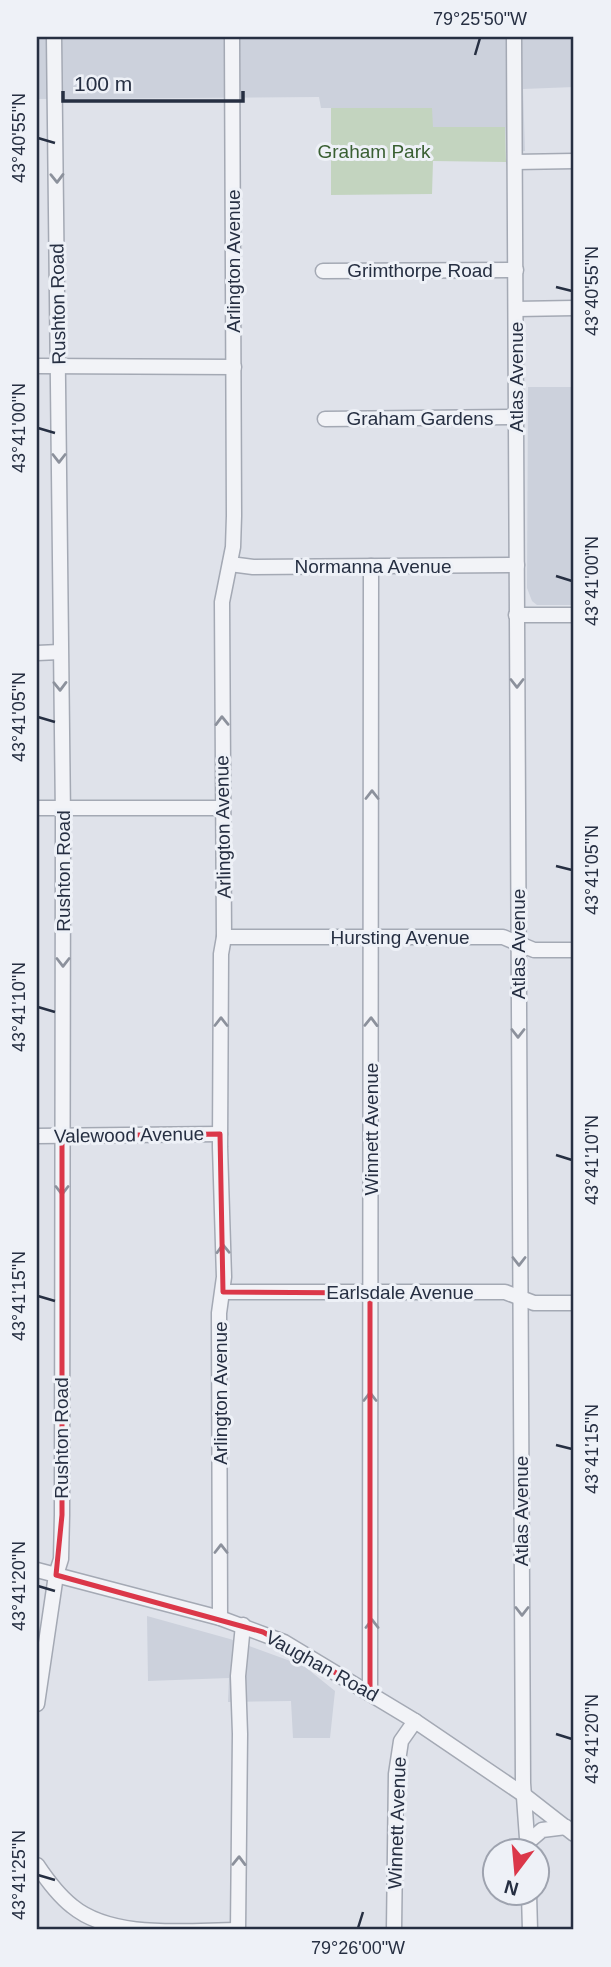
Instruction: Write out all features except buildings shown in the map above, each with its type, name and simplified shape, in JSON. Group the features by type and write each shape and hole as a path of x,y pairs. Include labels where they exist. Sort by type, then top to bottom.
{"street":[{"name":"Rushton Road","path":"37,1704 56,1575 61,1559 62,1515 63,808 54,37"},
{"name":"Arlington Avenue","path":"220,1618 219,1314 223,1292 221,954 224,937 222,602 230,564 234,516 232,37"},
{"name":"Atlas Avenue","path":"514,37 519,1297 524,1795 527,1838"},
{"path":"515,162 574,162"},
{"name":"Grimthorpe Road","path":"323,271 516,270"},
{"path":"516,309 574,309"},
{"path":"37,366 234,367"},
{"name":"Graham Gardens","path":"325,419 515,418"},
{"name":"Normanna Avenue","path":"230,564 253,567 517,565"},
{"name":"Winnett Avenue","path":"370,1692 371,566"},
{"path":"516,615 574,615"},
{"path":"37,653 60,652"},
{"path":"37,808 223,808"},
{"name":"Hursting Avenue","path":"224,937 503,937 534,950 574,950"},
{"name":"Valewood Avenue","path":"37,1136 220,1134"},
{"name":"Earlsdale Avenue","path":"223,1292 505,1292 534,1303 574,1303"},
{"name":"Vaughan Road","path":"37,1570 220,1618 284,1642 415,1721 524,1795 570,1830"},
{"path":"37,1865 53,1887 74,1908 102,1922 128,1929 238,1930 238,1676 243,1625"},
{"name":"Winnett Avenue","path":"394,1930 396,1774 401,1741 415,1721"},
{"path":"535,1838 542,1830 570,1830"},
{"path":"529,1908 530,1930"}],"highlighted area":[{"path":"220,1134 223,1292 370,1293 370,1692 263,1632 56,1575 62,1515 62,1136"}],"shaded area":[{"path":"37,37 574,37 574,87 523,89 525,151 506,153 505,127 432,127 431,108 321,108 319,97 37,99"},
{"path":"528,387 574,387 574,605 537,605 532,601 527,588"},
{"path":"147,1616 230,1639 304,1666 335,1691 330,1738 293,1738 291,1701 228,1702 229,1678 148,1681"}],"green space":[{"name":"Graham Park","path":"331,108 432,108 433,127 505,127 506,162 433,161 432,194 331,195"}]}
